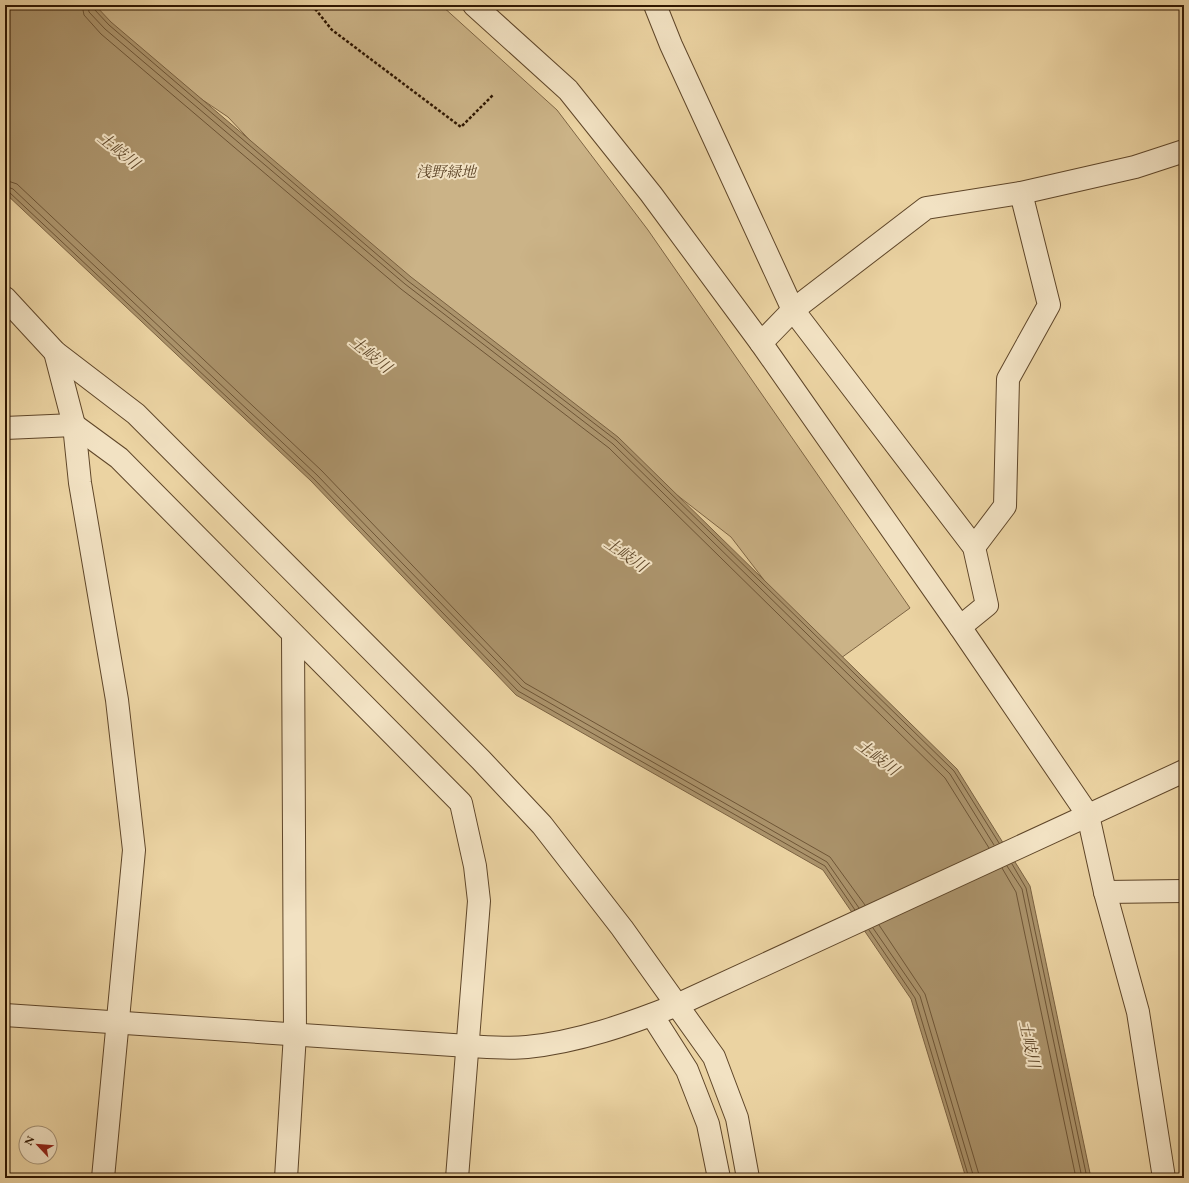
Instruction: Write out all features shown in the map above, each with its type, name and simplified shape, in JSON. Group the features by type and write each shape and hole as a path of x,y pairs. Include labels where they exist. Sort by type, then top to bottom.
{"street":[{"path":"655,5 671,44 793,310 974,548 987,605 960,627"},
{"path":"477,6 568,90 651,194 761,343 960,627 1088,815 1104,892 1138,1012 1164,1178"},
{"path":"761,343 793,310 926,208 1021,193 1135,167 1184,151"},
{"path":"974,548 1005,506 1008,379 1049,305 1021,193"},
{"path":"5,298 55,352 136,414 481,760 542,825 622,928 714,1057 737,1118 748,1178"},
{"path":"55,352 74,425 80,483 117,700 134,850 103,1178"},
{"path":"5,428 74,425 119,458 461,803 475,866 479,901 457,1178"},
{"path":"286,1178 295,1034 293,635"},
{"path":"5,1015 468,1046 526,1048 567,1041 652,1015 677,1005 1184,771"},
{"path":"1104,892 1184,891"},
{"path":"652,1015 687,1070 708,1124 719,1178"}],"path":[{"path":"312,5 332,30 461,127 493,96"}],"green space":[{"name":"浅野緑地","path":"74,5 441,5 557,110 648,230 910,608 830,666 731,537 471,335 368,266 228,117 100,31"}],"water":[{"name":"土岐川","path":"5,5 95,5 111,22 411,277 618,437 957,769 1030,886 1091,1178 966,1178 911,999 823,870 516,695 311,481 5,193"}]}
